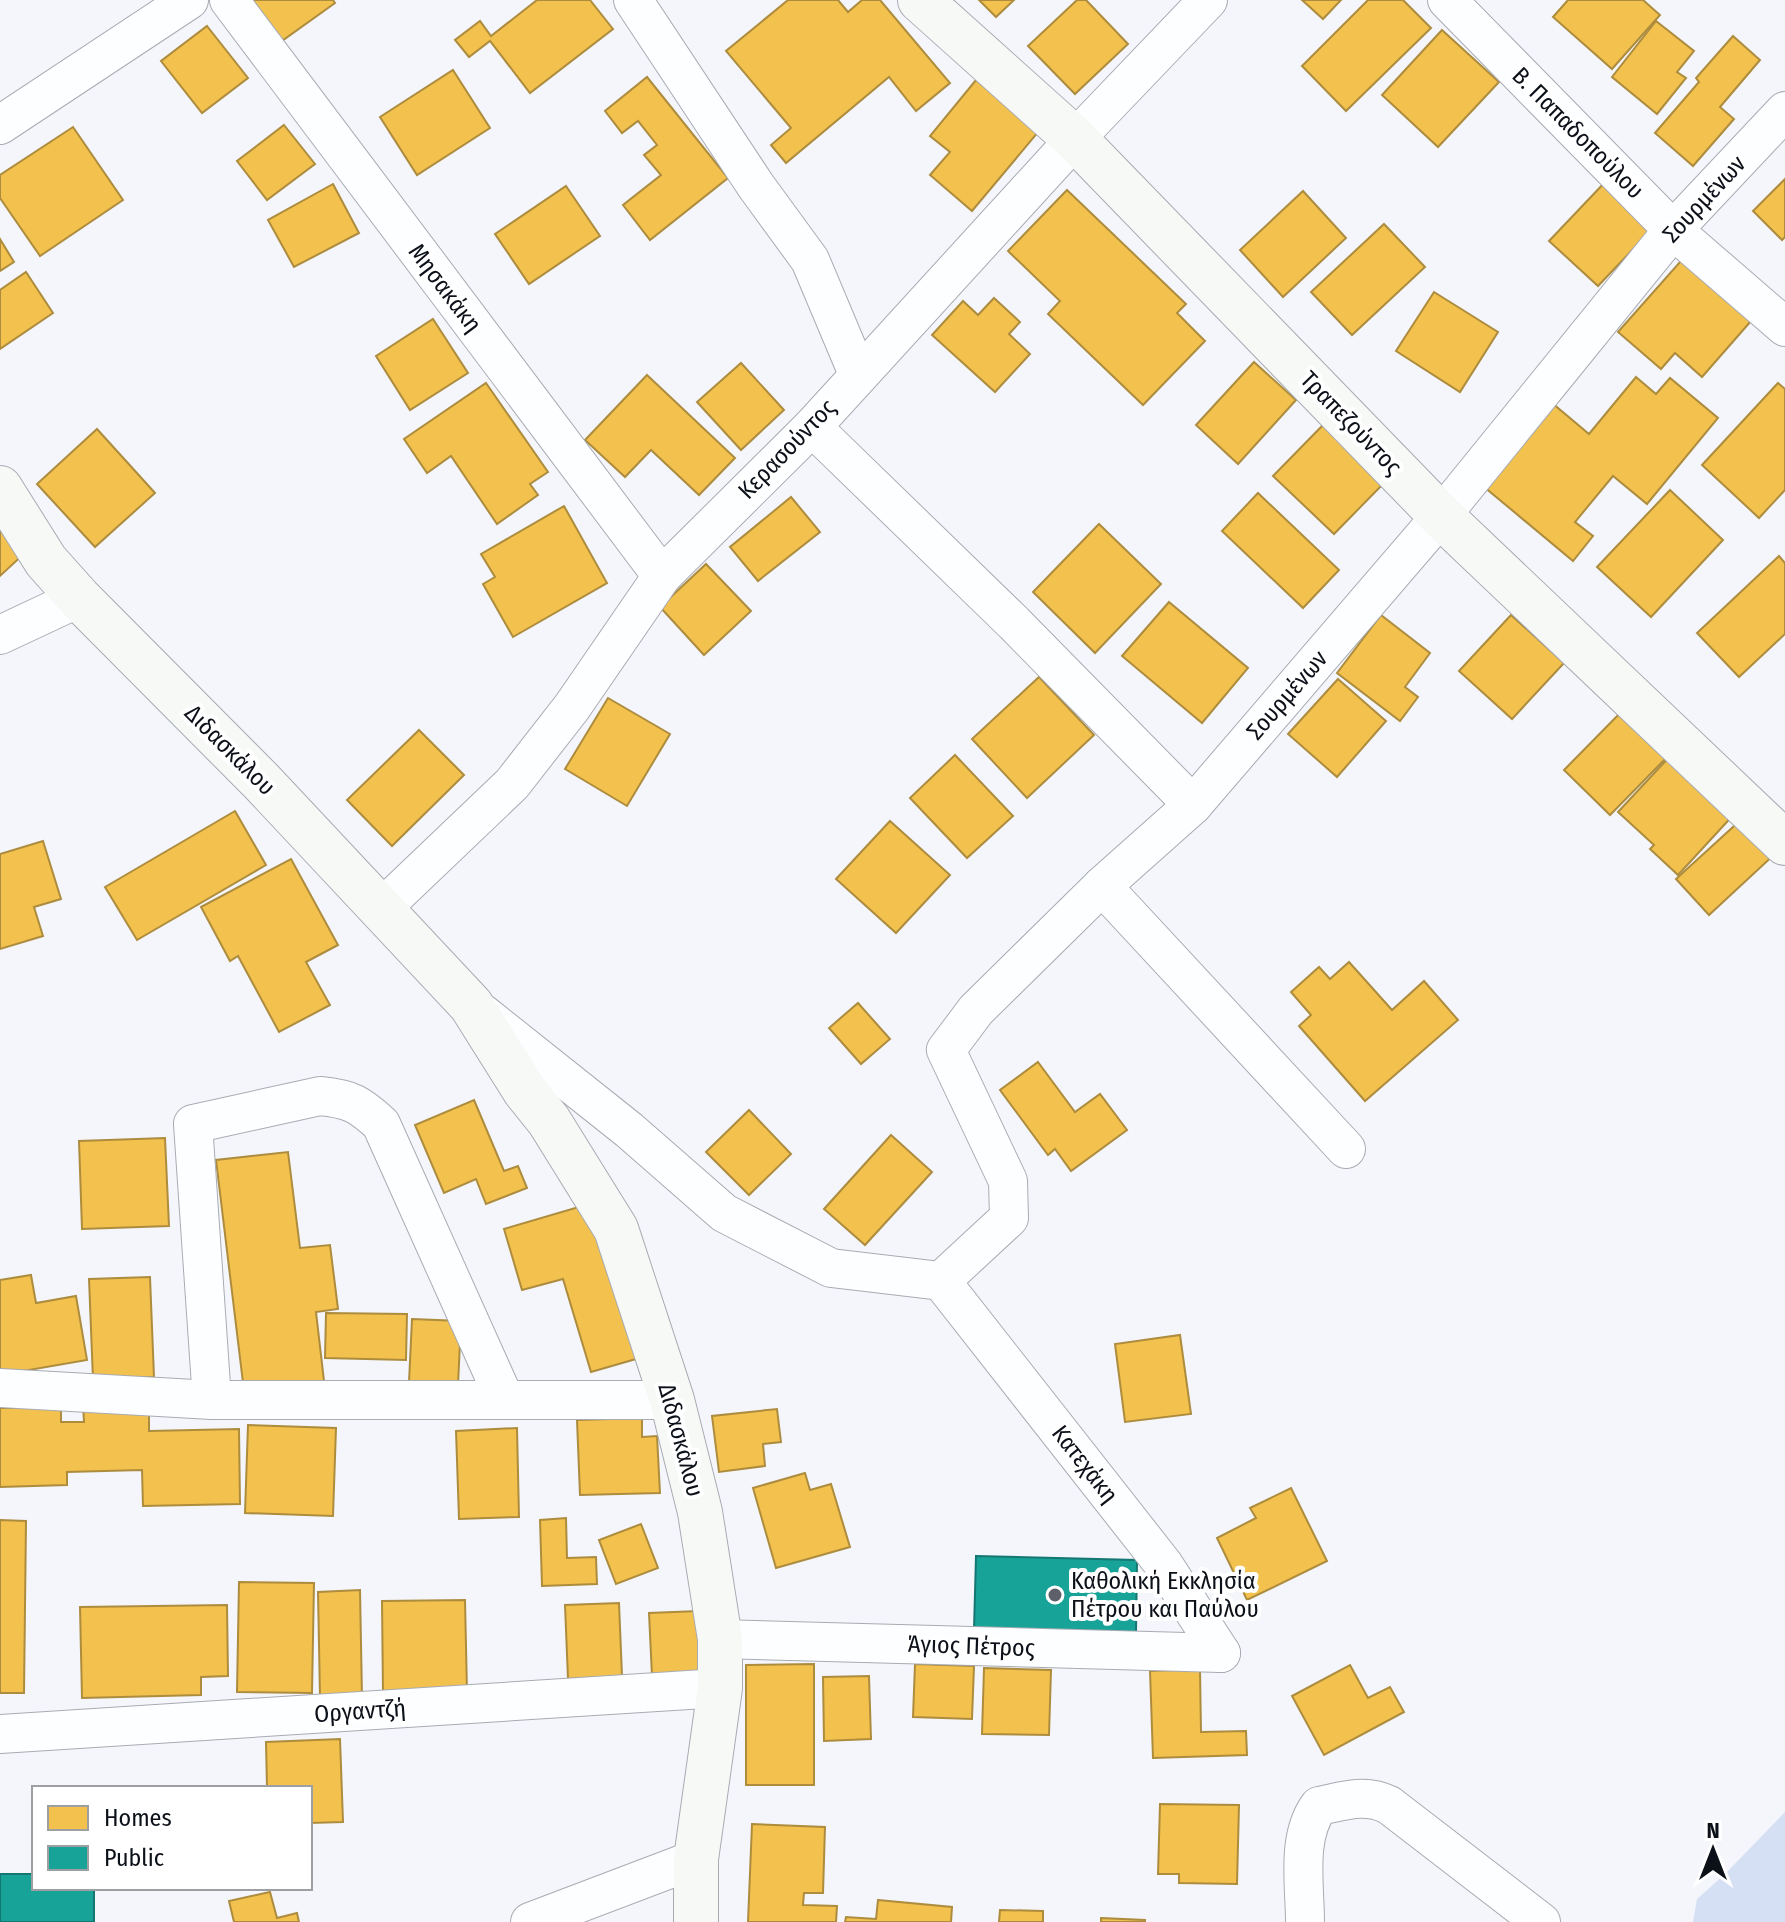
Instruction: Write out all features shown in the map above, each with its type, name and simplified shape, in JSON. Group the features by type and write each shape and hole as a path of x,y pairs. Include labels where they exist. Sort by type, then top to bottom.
{"street":[{"path":"0,125 189,0"},
{"name":"Μησακάκη","path":"229,0 662,576"},
{"path":"633,0 756,186 810,260 858,374"},
{"name":"Τραπεζούντος","path":"920,0 1075,139 1441,516 1785,843"},
{"name":"Κερασούντος","path":"381,909 512,784 572,707 662,576 812,427 1075,139 1208,0"},
{"name":"B. Παπαδοπούλου","path":"1447,0 1673,230 1785,327"},
{"name":"Σουρμένων","path":"941,1281 1009,1218 1008,1181 946,1050 976,1010 1102,886 1193,805 1441,516 1673,230 1785,111"},
{"path":"812,427 1014,623 1193,805"},
{"name":"Διδασκάλου","path":"0,488 46,561 79,598 262,782 471,1005 629,1130 724,1213 831,1268 941,1281"},
{"path":"0,635 79,598"},
{"path":"1102,886 1346,1149"},
{"name":"Διδασκάλου","path":"471,1005 525,1091 549,1121 616,1229 672,1400 700,1512 720,1639 720,1688 696,1859 696,1922"},
{"path":"212,1400 193,1124 320,1096 358,1103 381,1124 504,1398"},
{"name":"Κατεχάκη","path":"941,1281 1164,1565 1221,1653"},
{"path":"0,1388 212,1400 672,1400"},
{"name":"Άγιος Πέτρος","path":"720,1639 1221,1653"},
{"name":"Οργαντζή","path":"0,1734 720,1688"},
{"path":"1305,1922 1306,1840 1311,1817 1319,1806 1361,1797 1374,1798 1389,1805 1541,1922"},
{"path":"530,1922 696,1859"}],"shaded area":[{"path":"1785,1812 1785,1922 1693,1922 1697,1899"}],"building: Homes":[{"path":"248,0 333,0 335,3 279,43"},
{"path":"537,0 590,0 613,29 530,93 490,41 469,57 455,40 480,21 491,36"},
{"path":"788,0 838,0 848,12 862,0 880,0 950,83 916,111 889,77 786,163 771,145 791,128 726,51"},
{"path":"979,0 1014,0 996,17"},
{"path":"1077,0 1086,0 1128,44 1075,94 1028,46"},
{"path":"1302,0 1341,0 1323,19"},
{"path":"1368,0 1403,0 1431,28 1346,111 1302,66"},
{"path":"1568,0 1643,0 1660,15 1612,69 1553,17"},
{"path":"1656,21 1694,51 1677,72 1686,78 1657,114 1612,77"},
{"path":"207,26 248,78 202,113 161,61"},
{"path":"1442,30 1499,82 1438,147 1382,95"},
{"path":"1733,36 1760,60 1720,107 1734,119 1693,166 1655,133 1699,82 1696,78"},
{"path":"453,70 490,128 417,175 380,117"},
{"path":"647,77 728,178 650,240 623,205 661,175 644,155 657,145 638,121 622,133 605,111"},
{"path":"976,80 1039,131 972,211 930,175 950,152 930,136"},
{"path":"284,125 315,164 267,200 237,161"},
{"path":"73,127 123,200 40,256 0,198 0,175"},
{"path":"1608,179 1657,224 1598,286 1549,241"},
{"path":"1785,179 1785,237 1782,240 1753,211"},
{"path":"333,184 359,233 294,267 268,220"},
{"path":"566,186 600,236 529,284 495,234"},
{"path":"1067,190 1186,304 1177,313 1205,341 1143,405 1048,314 1060,301 1008,251"},
{"path":"1303,191 1346,238 1283,297 1240,250"},
{"path":"1384,224 1425,267 1352,335 1311,292"},
{"path":"0,239 14,262 0,271"},
{"path":"1688,253 1758,313 1702,377 1675,353 1661,369 1618,332"},
{"path":"26,272 53,313 0,349 0,290"},
{"path":"1434,292 1498,332 1460,392 1396,351"},
{"path":"994,298 1020,322 1009,334 1030,354 995,392 932,335 963,301 978,315"},
{"path":"433,319 468,373 410,410 376,356"},
{"path":"1254,362 1296,400 1238,464 1196,425"},
{"path":"741,363 784,410 741,450 697,402"},
{"path":"647,375 735,458 699,495 651,450 625,477 585,440"},
{"path":"1636,377 1656,394 1670,378 1718,418 1647,504 1613,476 1575,522 1593,536 1573,561 1483,486 1552,403 1589,434"},
{"path":"486,383 548,472 530,484 538,495 497,524 451,456 427,473 404,439"},
{"path":"1778,383 1785,389 1785,490 1759,518 1702,465"},
{"path":"1323,425 1384,483 1334,534 1273,476"},
{"path":"97,429 155,493 95,547 37,484"},
{"path":"1670,490 1723,540 1651,617 1597,567"},
{"path":"1258,493 1339,570 1303,608 1222,531"},
{"path":"791,497 820,532 758,581 730,547"},
{"path":"564,506 607,583 513,637 483,584 495,577 481,554"},
{"path":"0,521 28,550 0,576"},
{"path":"1099,524 1161,584 1095,653 1033,592"},
{"path":"1779,556 1785,563 1785,634 1739,677 1697,633"},
{"path":"706,564 751,611 704,655 660,607"},
{"path":"1169,602 1248,668 1202,723 1122,656"},
{"path":"1381,615 1430,653 1405,687 1418,697 1400,721 1337,673"},
{"path":"1511,615 1564,663 1512,719 1459,671"},
{"path":"1039,677 1094,735 1027,798 972,739"},
{"path":"1338,679 1386,721 1337,777 1288,734"},
{"path":"608,698 670,734 627,806 565,769"},
{"path":"1630,703 1676,748 1610,815 1564,770"},
{"path":"419,730 464,775 392,846 347,800"},
{"path":"1673,753 1737,811 1678,875 1650,849 1654,845 1618,812"},
{"path":"955,755 1013,816 967,858 910,798"},
{"path":"235,811 266,865 137,940 105,887"},
{"path":"1745,816 1777,852 1709,915 1676,879"},
{"path":"890,821 950,875 896,933 836,879"},
{"path":"43,841 61,899 34,907 43,936 0,949 0,854"},
{"path":"291,859 338,945 306,962 330,1005 279,1032 238,956 230,961 201,907"},
{"path":"1349,962 1392,1010 1424,981 1458,1020 1365,1101 1299,1026 1311,1015 1291,992 1319,967 1330,979"},
{"path":"858,1003 890,1039 861,1064 829,1028"},
{"path":"1038,1062 1075,1112 1100,1094 1127,1130 1071,1171 1055,1149 1048,1155 1000,1090"},
{"path":"474,1100 504,1171 518,1166 527,1188 486,1204 476,1179 444,1193 415,1125"},
{"path":"749,1110 791,1154 749,1195 706,1152"},
{"path":"891,1135 932,1172 865,1245 824,1209"},
{"path":"165,1138 169,1226 82,1229 79,1141"},
{"path":"288,1152 300,1248 330,1245 338,1309 316,1312 324,1381 244,1391 216,1160"},
{"path":"589,1204 636,1359 591,1372 563,1279 522,1290 504,1229"},
{"path":"31,1275 36,1303 76,1296 87,1360 0,1375 0,1280"},
{"path":"150,1277 154,1377 93,1380 89,1279"},
{"path":"326,1313 407,1314 406,1360 325,1358"},
{"path":"412,1319 461,1321 458,1385 409,1382"},
{"path":"1180,1335 1191,1414 1125,1422 1115,1344"},
{"path":"149,1403 149,1431 239,1429 240,1504 143,1506 142,1470 67,1472 67,1485 0,1487 0,1408 61,1407 61,1422 84,1422 83,1404"},
{"path":"777,1409 781,1442 763,1444 765,1466 719,1472 712,1416"},
{"path":"642,1418 642,1437 657,1436 660,1493 580,1495 577,1420"},
{"path":"248,1425 336,1428 333,1516 245,1513"},
{"path":"517,1428 519,1517 459,1519 456,1431"},
{"path":"805,1473 810,1490 831,1484 850,1547 776,1568 753,1488"},
{"path":"1291,1488 1327,1561 1247,1600 1217,1538 1256,1518 1250,1508"},
{"path":"566,1518 567,1558 596,1557 597,1584 542,1586 540,1520"},
{"path":"0,1520 26,1521 24,1693 0,1693"},
{"path":"641,1524 658,1568 616,1584 599,1540"},
{"path":"239,1582 314,1583 312,1693 237,1692"},
{"path":"360,1590 362,1697 320,1698 318,1592"},
{"path":"465,1600 467,1692 383,1694 382,1601"},
{"path":"619,1603 622,1676 568,1679 565,1605"},
{"path":"227,1605 228,1676 201,1677 201,1695 82,1698 80,1607"},
{"path":"698,1611 700,1674 652,1676 649,1613"},
{"path":"814,1664 814,1785 746,1785 746,1665"},
{"path":"915,1664 974,1666 972,1719 913,1717"},
{"path":"1350,1665 1368,1698 1390,1687 1404,1712 1324,1755 1292,1696"},
{"path":"984,1668 1051,1670 1049,1735 982,1734"},
{"path":"1200,1669 1201,1732 1246,1731 1247,1755 1153,1758 1150,1671"},
{"path":"869,1676 871,1739 824,1741 823,1677"},
{"path":"340,1739 343,1822 312,1823 312,1786 267,1786 266,1742"},
{"path":"1160,1804 1239,1805 1237,1884 1179,1883 1179,1874 1158,1874"},
{"path":"752,1824 825,1827 823,1893 804,1893 803,1905 837,1906 836,1922 748,1922"},
{"path":"270,1892 277,1918 297,1913 299,1922 234,1922 229,1901"},
{"path":"878,1900 952,1907 951,1922 845,1922 846,1917 876,1919"},
{"path":"1000,1910 1043,1911 1043,1922 999,1922"},
{"path":"1101,1918 1145,1920 1145,1922 1101,1922"}],"building: Public":[{"name":"Καθολική Εκκλησία Πέτρου και Παύλου","path":"976,1556 1137,1560 1136,1633 974,1630"},
{"path":"0,1874 32,1874 32,1890 94,1890 94,1922 0,1922"}],"place":[{"name":"Καθολική Εκκλησία Πέτρου και Παύλου","path":"1055,1595"}]}
